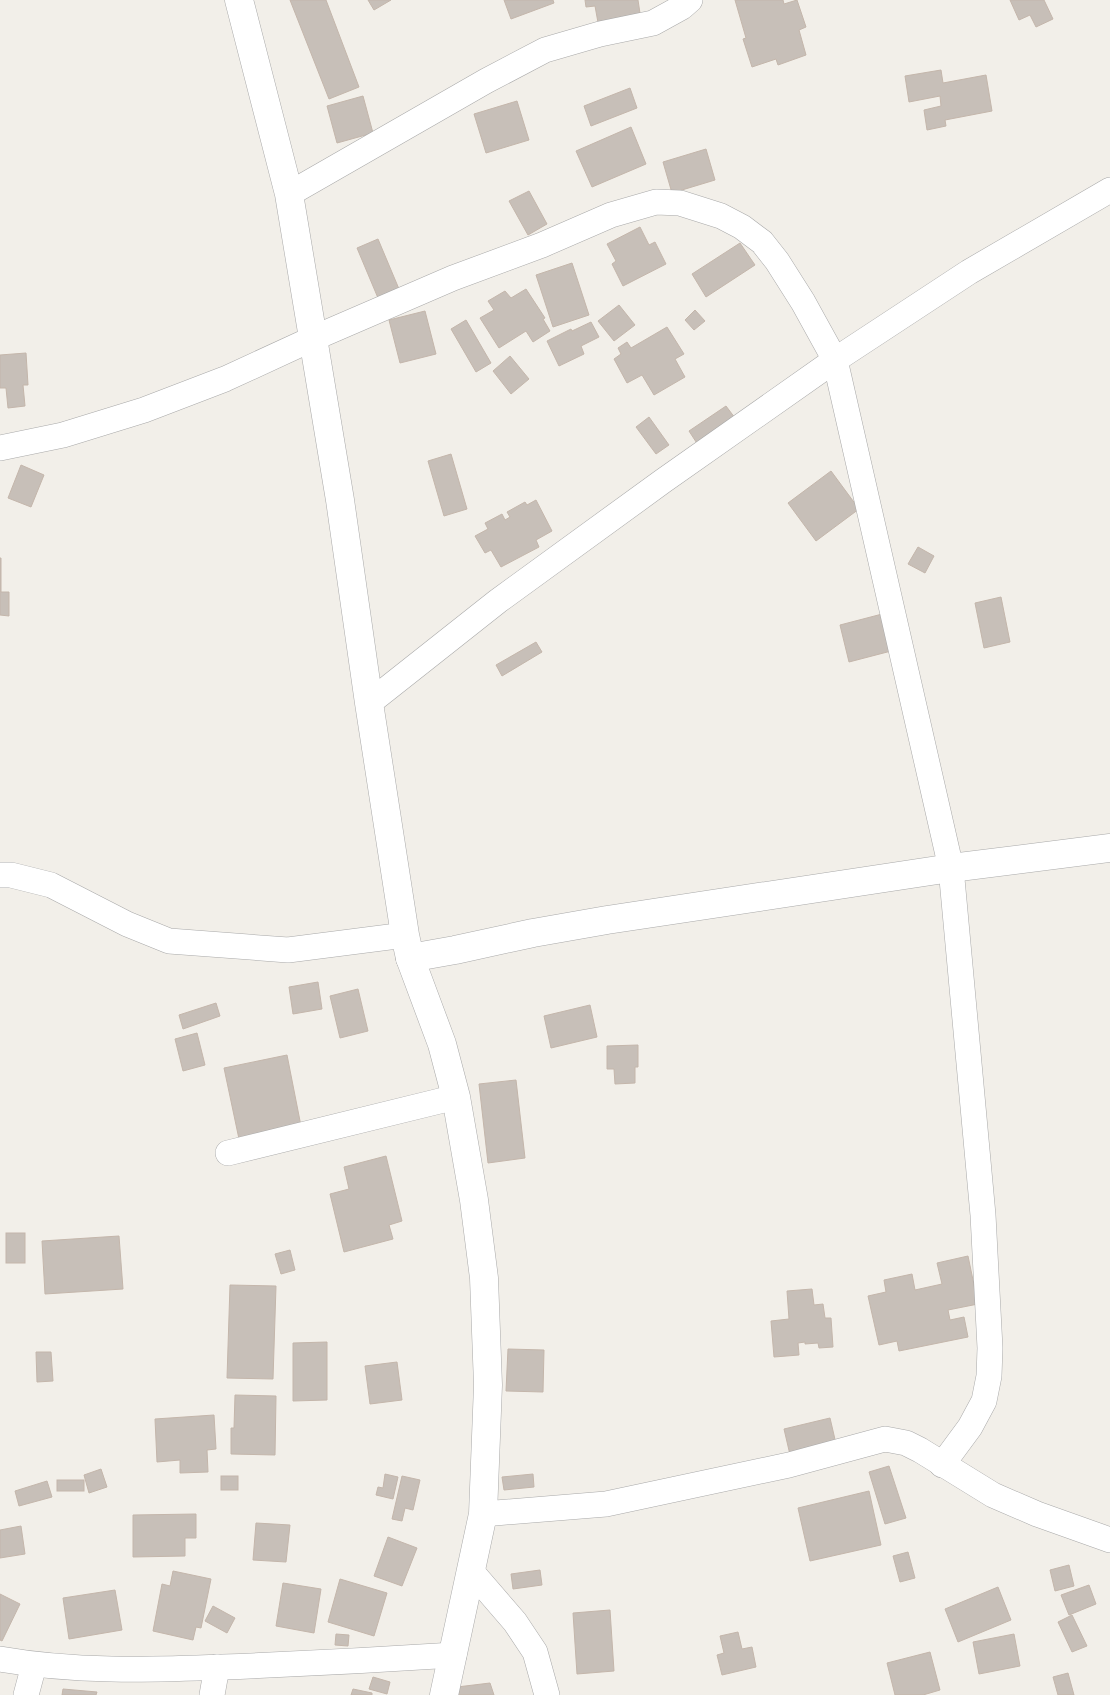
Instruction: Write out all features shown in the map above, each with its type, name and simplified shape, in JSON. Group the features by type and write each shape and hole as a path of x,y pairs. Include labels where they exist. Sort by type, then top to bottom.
{"street":[{"path":"239,0 289,194 340,500 369,703 408,947 442,1044 456,1097 474,1200 484,1278 488,1385 483,1514 444,1695"},
{"path":"289,194 486,81 545,50 600,34 653,23 683,2"},
{"path":"369,703 506,595 662,481 834,360 968,272 1110,190"},
{"path":"0,448 63,435 144,410 225,379 453,278 542,245 611,216 656,202 680,204 721,216 742,227 762,242 777,261 798,294 834,360 952,868 983,1215 990,1348 989,1376 984,1401 970,1427 942,1465"},
{"path":"0,876 11,875 51,885 127,924 169,941 288,950 408,947 455,950 533,933 607,920 952,868 1110,848"},
{"path":"228,1153 456,1097"},
{"path":"483,1514 606,1504 789,1465 885,1439 906,1443 993,1494 1036,1514 1110,1540"},
{"path":"471,1571 515,1622 535,1652 547,1695"},
{"path":"0,1659 34,1665 144,1670 324,1663 454,1654"},
{"path":"26,1695 34,1665"},
{"path":"212,1695 217,1667"}],"building":[{"path":"290,0 326,0 359,87 329,99"},
{"path":"368,0 391,0 374,10"},
{"path":"504,0 553,0 554,3 511,19"},
{"path":"585,0 638,0 641,20 599,28 595,6 586,7"},
{"path":"735,0 783,0 784,4 797,0 806,27 799,30 806,55 778,65 776,59 752,67 743,39 746,38"},
{"path":"1010,0 1044,0 1053,19 1036,27 1030,15 1019,20"},
{"path":"941,70 943,83 986,75 992,111 945,120 946,126 927,130 924,110 941,106 940,96 909,102 905,76"},
{"path":"630,88 637,108 591,126 584,106"},
{"path":"363,96 373,133 337,143 327,106"},
{"path":"517,101 529,140 486,153 474,114"},
{"path":"631,127 646,164 592,187 576,151"},
{"path":"706,149 715,180 672,193 663,162"},
{"path":"529,191 547,224 528,235 509,201"},
{"path":"640,227 649,245 655,242 666,264 623,286 612,264 616,261 607,244"},
{"path":"378,239 399,289 378,298 357,248"},
{"path":"740,243 755,265 706,297 692,274"},
{"path":"572,263 589,315 553,327 536,275"},
{"path":"526,289 545,318 543,319 550,331 533,342 526,331 499,348 480,318 494,310 488,301 505,291 511,298"},
{"path":"619,305 635,325 614,341 598,321"},
{"path":"695,310 705,321 694,330 685,320"},
{"path":"425,311 436,354 400,363 389,320"},
{"path":"466,320 491,363 476,372 451,329"},
{"path":"591,322 599,337 581,346 584,354 559,366 547,341 571,329 572,331"},
{"path":"667,327 684,354 675,359 685,377 654,395 642,375 627,383 614,359 621,354 618,348 627,342 631,348"},
{"path":"26,353 28,385 23,385 25,406 8,408 6,388 0,388 0,355"},
{"path":"510,356 529,379 511,394 493,371"},
{"path":"726,406 738,422 700,448 689,431"},
{"path":"649,417 669,445 656,454 636,427"},
{"path":"451,454 467,509 444,516 428,461"},
{"path":"21,465 44,475 31,507 8,498"},
{"path":"831,471 859,509 816,541 788,503"},
{"path":"536,500 552,531 536,540 539,547 501,567 491,550 485,553 475,536 488,529 485,523 502,514 505,520 510,517 507,512 525,502 527,505"},
{"path":"918,547 934,556 925,573 908,564"},
{"path":"0,558 1,592 9,592 9,616 0,615"},
{"path":"1001,597 1010,642 984,648 975,603"},
{"path":"886,613 895,650 849,662 840,625"},
{"path":"536,642 542,652 502,676 496,665"},
{"path":"318,982 322,1009 293,1014 289,987"},
{"path":"358,989 368,1031 340,1038 330,996"},
{"path":"216,1003 220,1016 183,1029 179,1015"},
{"path":"590,1005 597,1037 551,1048 544,1016"},
{"path":"197,1033 205,1065 183,1071 175,1039"},
{"path":"638,1045 638,1067 635,1067 635,1083 615,1084 614,1069 607,1069 607,1046"},
{"path":"287,1055 301,1126 239,1139 224,1068"},
{"path":"516,1080 525,1158 488,1163 479,1084"},
{"path":"386,1156 402,1221 389,1225 393,1239 344,1252 330,1194 349,1189 344,1167"},
{"path":"6,1233 25,1233 25,1263 6,1263"},
{"path":"119,1236 123,1289 45,1294 42,1241"},
{"path":"290,1250 295,1270 281,1274 275,1254"},
{"path":"968,1256 978,1304 948,1310 950,1320 964,1317 968,1337 899,1351 897,1341 879,1345 868,1296 886,1292 884,1280 912,1274 915,1290 942,1284 937,1263"},
{"path":"230,1285 276,1286 273,1379 227,1378"},
{"path":"812,1289 814,1305 823,1304 825,1318 831,1318 833,1347 819,1348 818,1343 798,1343 799,1355 774,1357 771,1321 789,1319 787,1291"},
{"path":"327,1342 327,1400 293,1401 293,1343"},
{"path":"508,1349 544,1350 543,1392 506,1391"},
{"path":"36,1352 51,1352 53,1381 37,1382"},
{"path":"397,1362 402,1400 370,1404 365,1366"},
{"path":"235,1395 276,1396 275,1455 231,1454 231,1428 234,1428"},
{"path":"214,1415 216,1449 207,1450 208,1472 180,1473 180,1460 157,1462 155,1419"},
{"path":"830,1418 837,1448 791,1459 784,1429"},
{"path":"889,1466 906,1518 885,1524 869,1472"},
{"path":"101,1469 107,1487 89,1493 84,1475"},
{"path":"385,1474 398,1477 393,1499 376,1495 378,1487 383,1488"},
{"path":"533,1474 534,1487 504,1490 502,1477"},
{"path":"221,1476 238,1476 238,1490 221,1490"},
{"path":"402,1476 420,1480 413,1510 405,1508 402,1521 392,1519"},
{"path":"57,1480 84,1480 84,1491 57,1491"},
{"path":"47,1481 52,1497 19,1506 15,1491"},
{"path":"869,1491 881,1545 810,1561 798,1508"},
{"path":"196,1514 196,1538 185,1538 185,1556 133,1557 133,1515"},
{"path":"256,1523 290,1525 286,1562 253,1560"},
{"path":"21,1526 25,1554 0,1558 0,1530"},
{"path":"388,1537 417,1548 402,1586 374,1576"},
{"path":"908,1552 915,1578 900,1582 893,1556"},
{"path":"1069,1565 1074,1586 1055,1591 1050,1570"},
{"path":"540,1570 542,1585 513,1589 511,1574"},
{"path":"173,1571 211,1579 201,1628 196,1627 193,1640 153,1631 162,1584 170,1586"},
{"path":"340,1579 387,1593 374,1636 328,1622"},
{"path":"283,1583 321,1589 314,1633 276,1626"},
{"path":"1089,1585 1096,1604 1069,1615 1061,1595"},
{"path":"998,1587 1011,1620 958,1642 945,1609"},
{"path":"115,1590 122,1630 69,1639 63,1598"},
{"path":"0,1594 20,1604 2,1641 0,1640"},
{"path":"213,1606 235,1618 227,1633 205,1621"},
{"path":"610,1610 614,1671 577,1674 573,1613"},
{"path":"1072,1615 1087,1646 1072,1652 1058,1622"},
{"path":"738,1632 742,1649 752,1647 756,1667 722,1675 717,1655 724,1653 720,1636"},
{"path":"336,1634 349,1635 348,1646 335,1645"},
{"path":"1014,1634 1020,1666 979,1674 973,1642"},
{"path":"930,1652 940,1690 923,1695 895,1695 887,1663"},
{"path":"1068,1673 1074,1695 1058,1695 1053,1677"},
{"path":"373,1677 390,1682 387,1694 369,1689"},
{"path":"490,1683 494,1695 455,1695 457,1687"},
{"path":"63,1689 97,1692 96,1695 62,1695"},
{"path":"353,1689 372,1693 372,1695 351,1695"}]}
